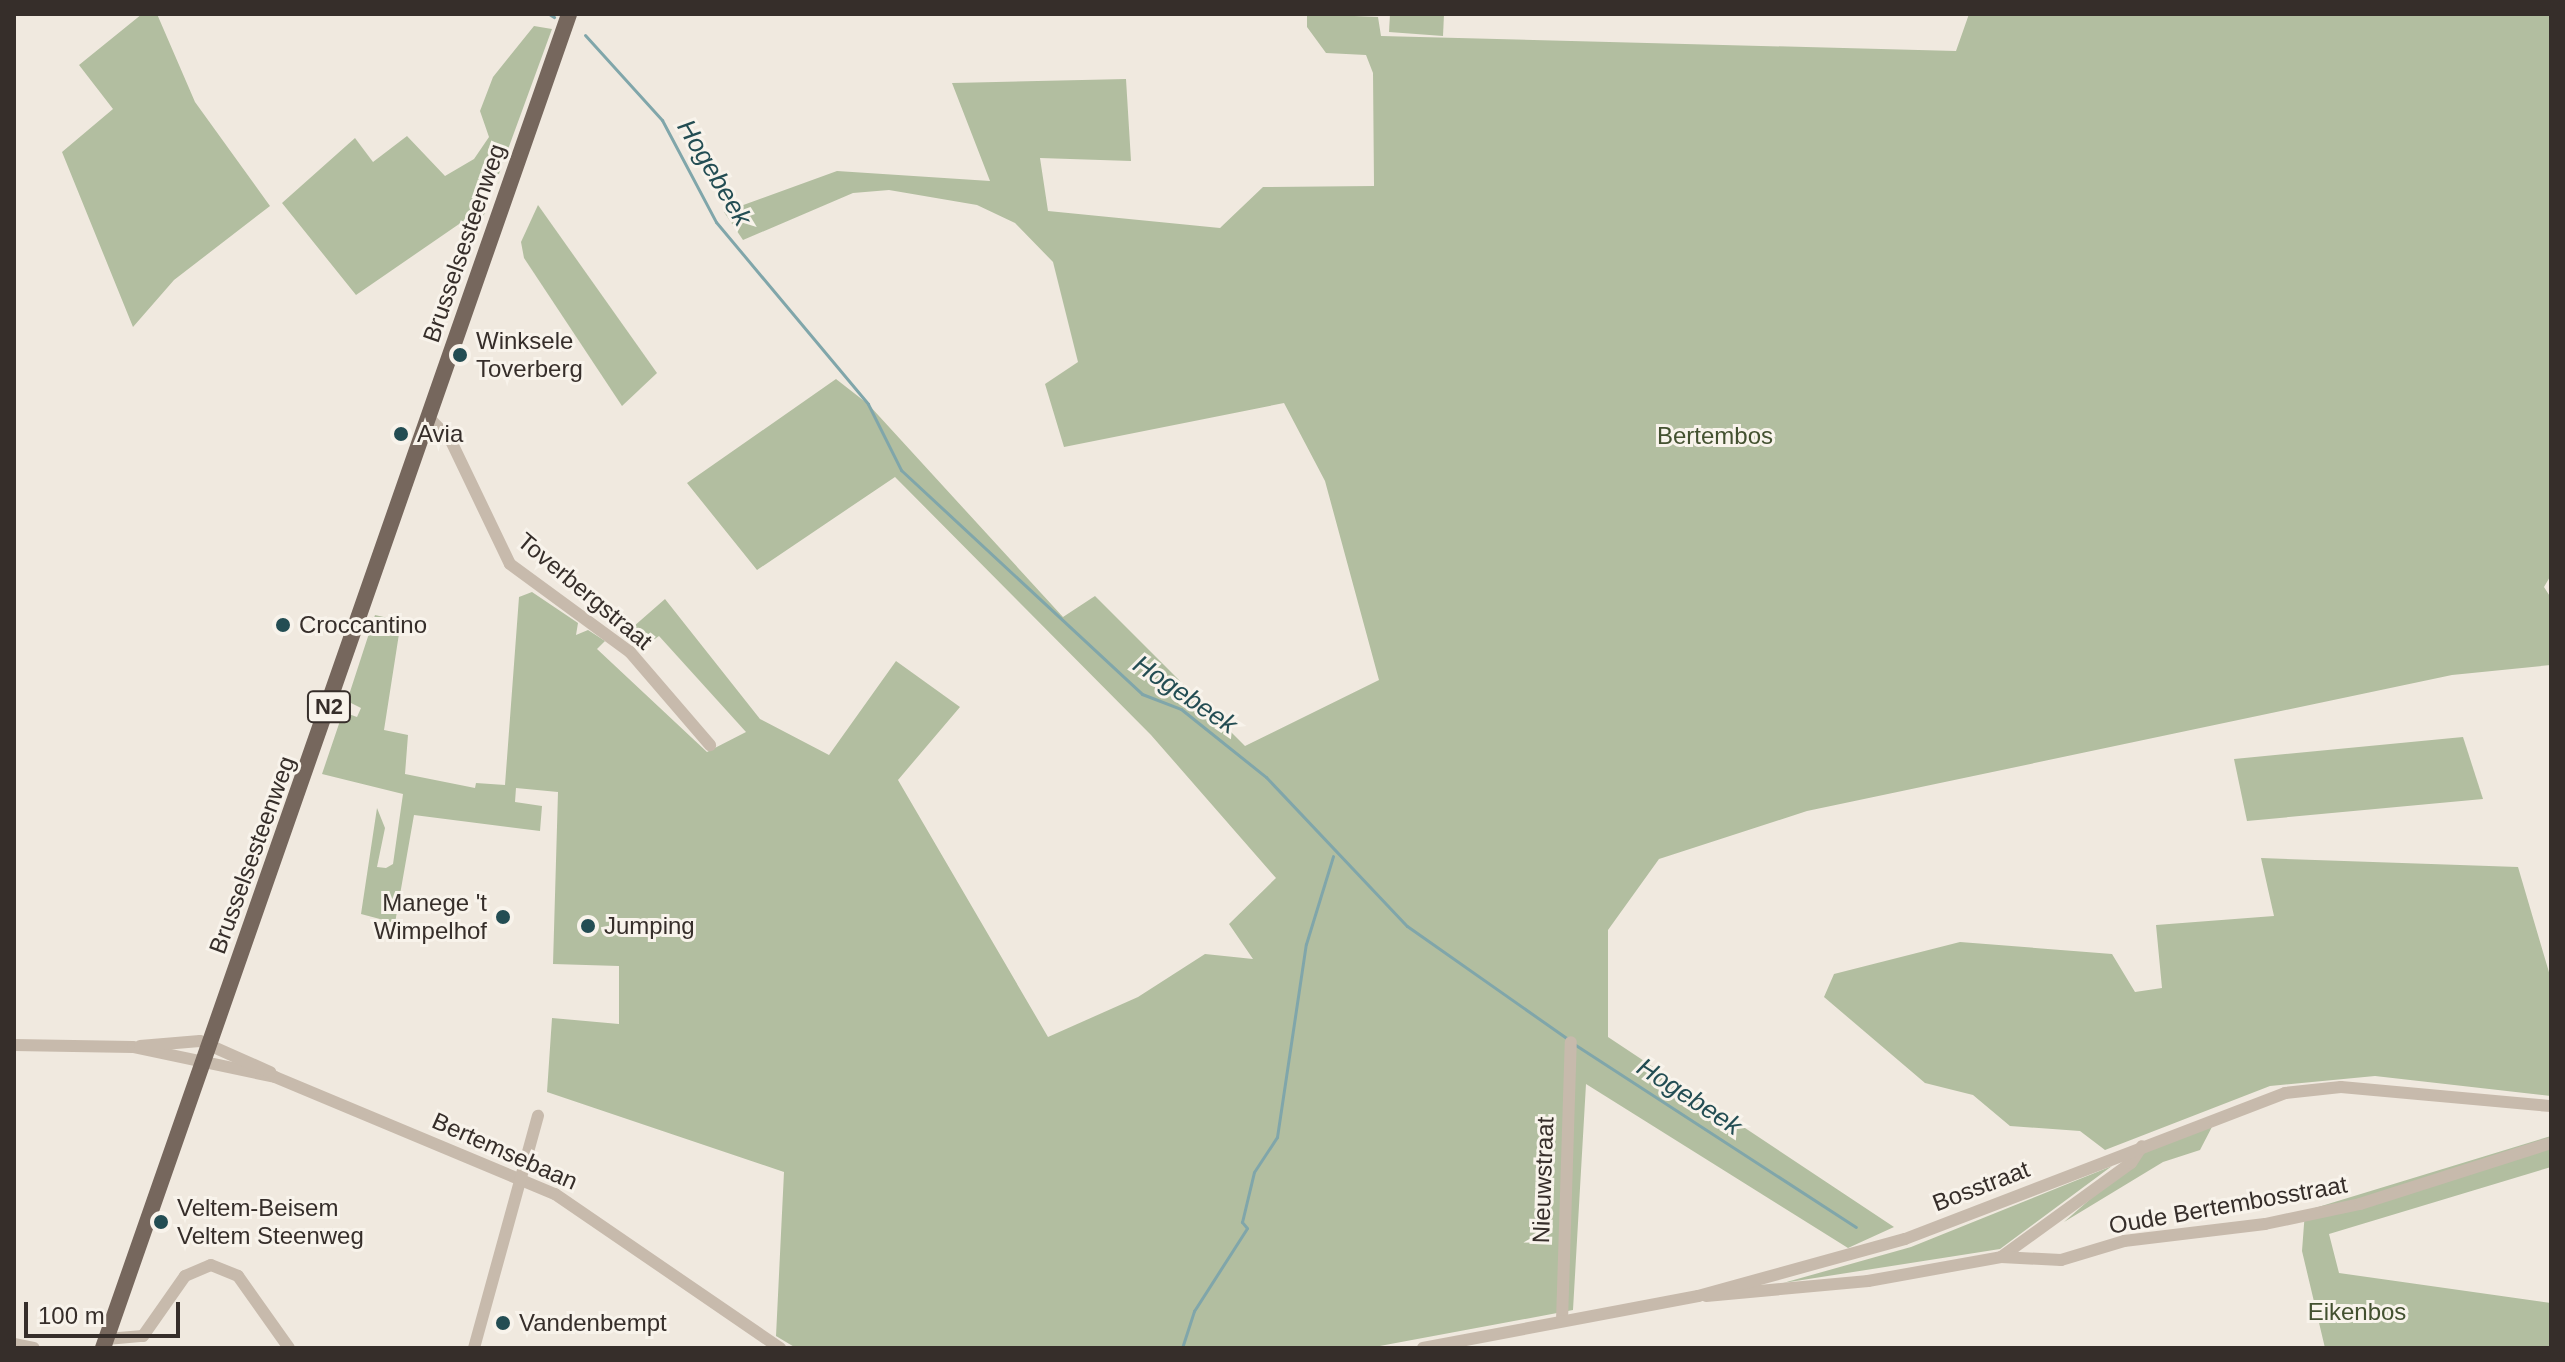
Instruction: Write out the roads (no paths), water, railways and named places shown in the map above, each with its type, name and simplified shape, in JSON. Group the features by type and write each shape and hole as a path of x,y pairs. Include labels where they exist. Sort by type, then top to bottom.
{"main road":[{"name":"Brusselsesteenweg","path":"105,1344 569,14"}],"street":[{"name":"Toverbergstraat","path":"429,418 451,441 510,564 630,652 710,745"},
{"name":"Nieuwstraat","path":"1562,1321 1571,1042"},
{"path":"14,1045 133,1047 210,1043"},
{"name":"Bertemsebaan","path":"210,1043 275,1077 523,1179 598,1221 780,1348"},
{"name":"Bertemsebaan","path":"133,1047 275,1077"},
{"name":"Bosstraat","path":"1423,1348 1698,1296 1905,1239 2245,1104 2341,1087 2551,1106"},
{"path":"474,1348 538,1116"},
{"name":"Oude Bertembosstraat","path":"1698,1296 1868,1281 2001,1257 2061,1260 2124,1241 2310,1215 2551,1143"},
{"name":"Oude Bertembosstraat","path":"2001,1257 2131,1163 2142,1146"},
{"path":"105,1344 143,1336 185,1276 211,1265 238,1276 289,1348"},
{"path":"14,1344 34,1348"}],"waterway":[{"name":"Hogebeek","path":"549,14 554,17"},
{"name":"Hogebeek","path":"585,35 662,120 716,222 868,404 901,470 1142,694 1181,709 1266,777 1407,926 1568,1039"},
{"path":"1182,1348 1194,1311 1247,1228 1242,1222 1254,1172 1277,1137 1306,944 1333,856"},
{"name":"Hogebeek","path":"1574,1044 1856,1227"}],"place":[{"name":"Winksele Toverberg","path":"460,355"},
{"name":"Avia","path":"401,434"},
{"name":"Croccantino","path":"283,625"},
{"name":"Manege 't Wimpelhof","path":"503,917"},
{"name":"Jumping","path":"588,926"},
{"name":"Veltem-Beisem Veltem Steenweg","path":"161,1222"},
{"name":"Vandenbempt","path":"503,1323"}],"park label":[{"name":"Bertembos","path":"1715,436"},
{"name":"Eikenbos","path":"2357,1312"}]}
